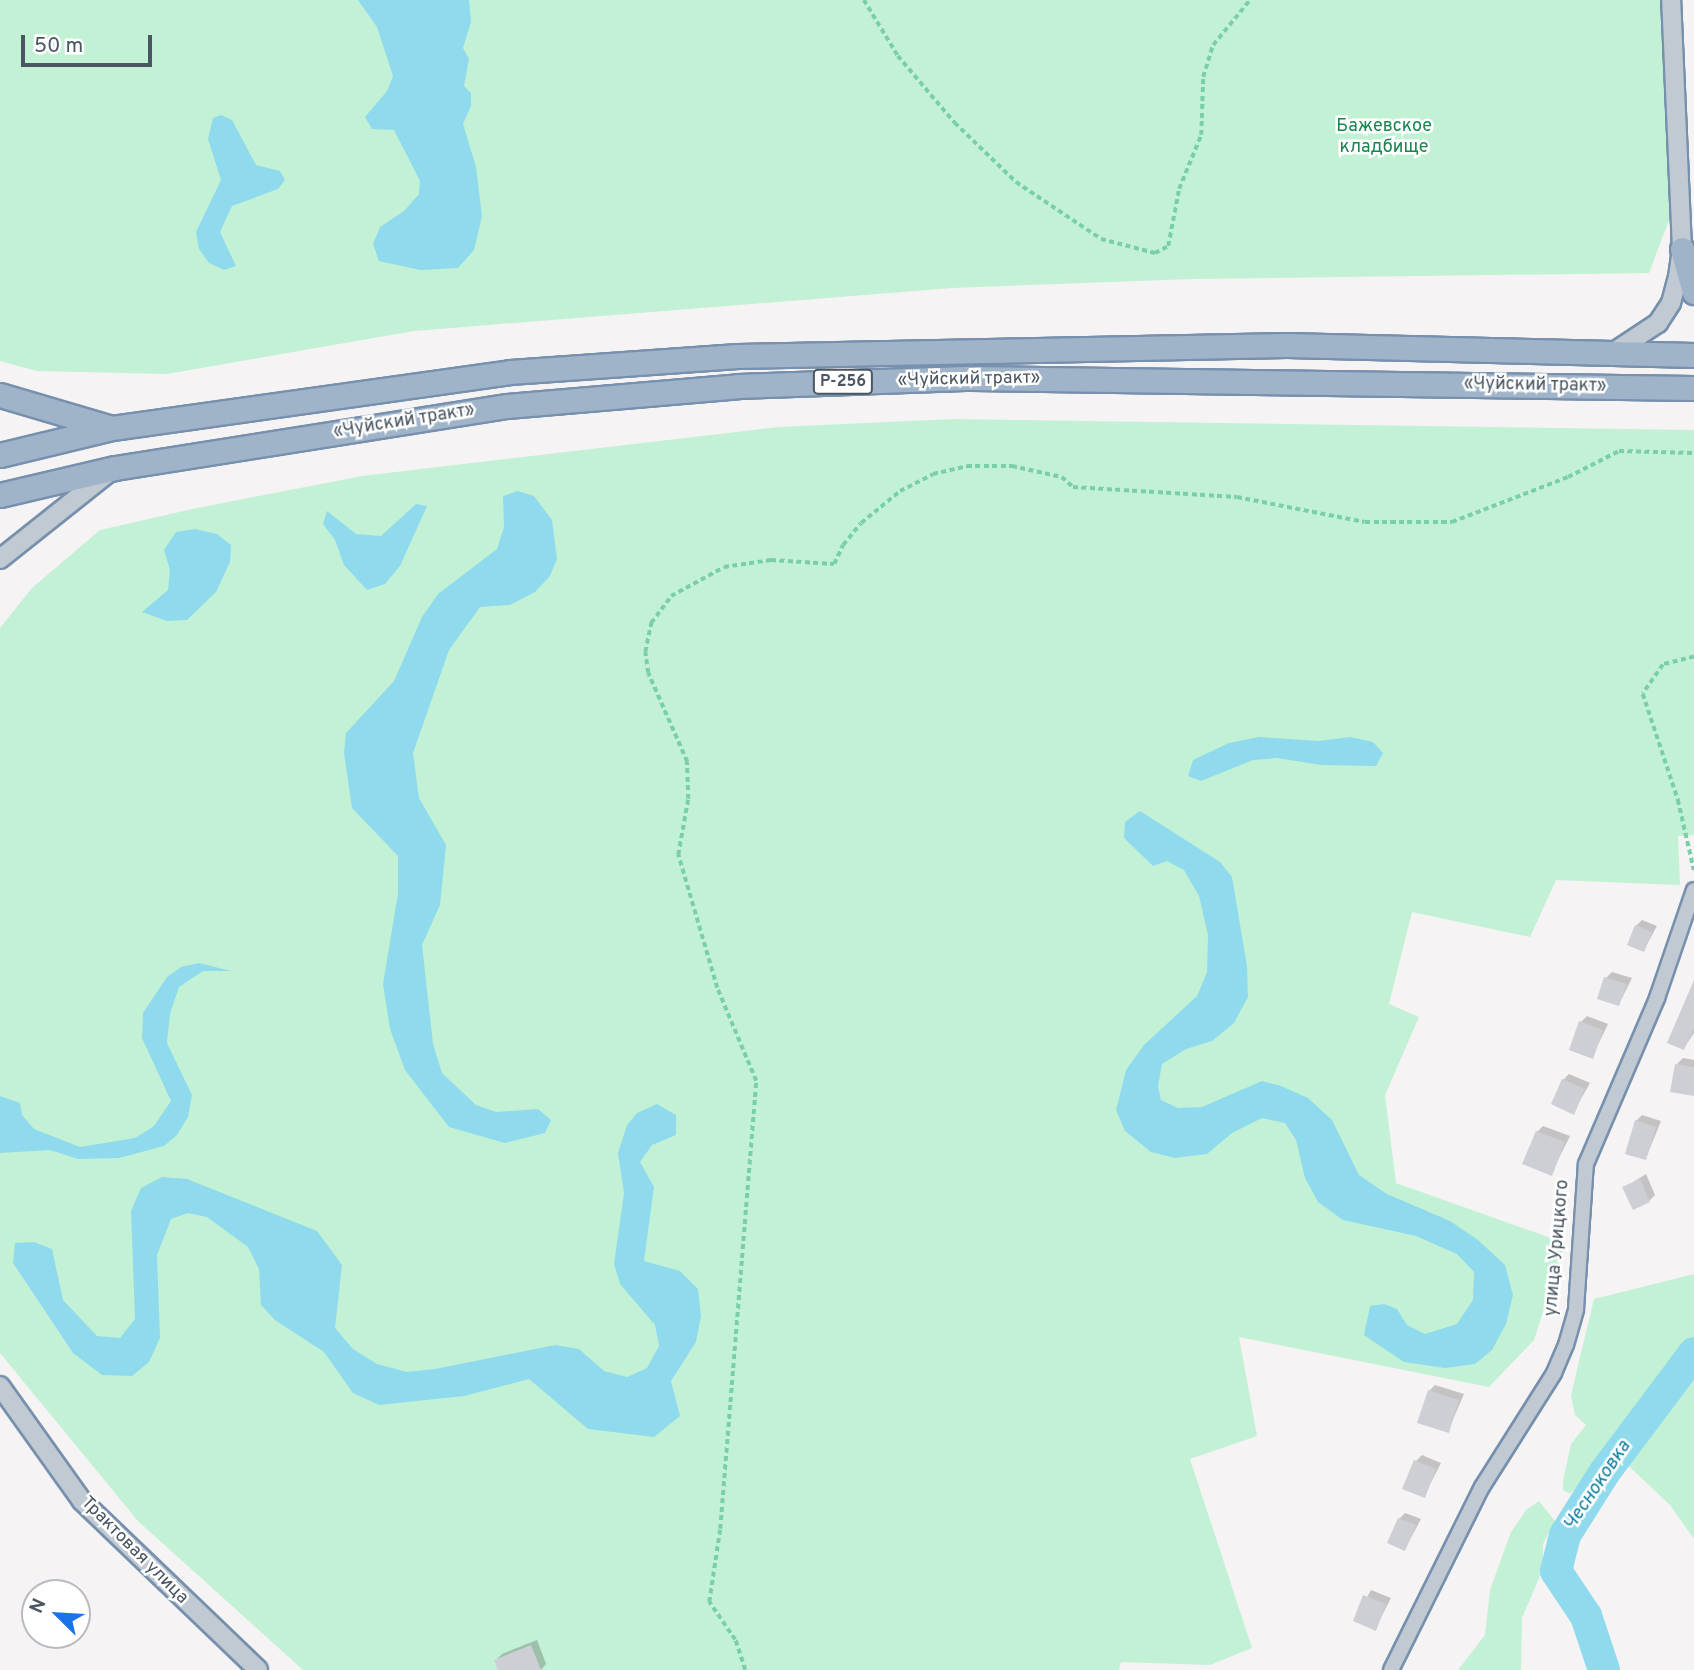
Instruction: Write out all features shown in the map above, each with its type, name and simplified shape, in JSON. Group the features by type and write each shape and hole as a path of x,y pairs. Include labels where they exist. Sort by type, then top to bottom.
{"highway":[{"path":"1682,249 1694,292"},
{"name":"«Чуйский тракт»","path":"0,455 112,428 510,372 737,356 1273,345 1694,355"},
{"name":"«Чуйский тракт»","path":"0,495 115,468 507,406 738,386 972,378 1694,388"},
{"path":"0,395 112,428"}],"street":[{"path":"1611,353 1646,335 1664,316 1675,291 1682,249 1671,0"},
{"path":"0,559 115,468"},
{"name":"улица Урицкого","path":"1391,1670 1482,1487 1554,1373 1566,1345 1576,1309 1586,1164 1657,998 1694,890"},
{"name":"Трактовая улица","path":"0,1386 82,1501 258,1670"}],"path":[{"path":"864,0 898,56 954,123 1016,182 1101,239 1155,253 1168,246 1179,189 1201,135 1203,77 1213,45 1250,0"},
{"path":"745,1670 735,1640 709,1602 720,1529 757,1081 717,988 678,855 688,799 687,762 652,685 645,652 651,623 671,596 724,567 771,560 834,564 861,523 900,491 933,474 967,466 1012,466 1062,477 1073,487 1237,497 1365,522 1452,522 1568,477 1619,451 1694,453"},
{"path":"1694,657 1663,665 1643,694 1678,800 1694,870"}],"green space":[{"name":"Бажевское кладбище","path":"0,0 1663,0 1673,209 1649,273 1193,279 952,288 414,331 167,374 37,371 0,361"},
{"path":"954,419 1694,430 1694,835 1678,836 1680,885 1556,880 1530,937 1412,912 1389,1004 1419,1017 1385,1095 1396,1183 1565,1243 1534,1340 1489,1387 1239,1337 1257,1436 1190,1459 1252,1648 1210,1665 1121,1662 1119,1670 303,1670 138,1521 0,1353 0,628 32,588 100,530 197,508 362,476 778,427"},
{"path":"1694,1274 1694,1539 1670,1505 1618,1456 1604,1473 1583,1481 1570,1494 1563,1490 1563,1481 1571,1444 1586,1425 1575,1415 1571,1395 1594,1299"},
{"path":"1539,1501 1555,1521 1543,1544 1543,1569 1522,1618 1521,1670 1458,1670 1485,1635 1490,1590 1511,1532 1526,1510"}],"water":[{"path":"358,0 469,0 471,22 463,48 469,59 464,86 471,93 471,106 463,124 476,167 482,216 474,250 458,268 420,270 379,261 373,244 380,227 404,211 419,194 420,181 394,130 372,129 365,117 387,91 393,76 377,27"},
{"path":"221,115 232,120 256,165 280,171 285,180 278,189 232,206 220,232 236,266 224,270 209,263 199,249 196,232 221,180 208,139 213,118"},
{"path":"518,491 534,496 552,520 557,559 550,576 535,592 510,605 480,607 449,650 413,753 419,798 446,845 440,905 422,945 433,1044 442,1073 476,1105 496,1112 538,1109 551,1120 545,1133 505,1143 449,1127 405,1070 390,1029 383,984 398,893 398,856 352,808 344,753 346,733 394,681 422,617 438,594 497,549 504,527 503,496"},
{"path":"416,504 427,506 400,566 385,584 367,590 344,565 335,540 323,524 327,511 356,534 381,536"},
{"path":"195,529 217,534 231,545 230,562 216,592 187,620 167,621 142,612 168,590 170,570 164,550 176,532"},
{"path":"1259,737 1319,741 1350,737 1373,742 1383,753 1376,766 1321,765 1277,758 1253,760 1201,781 1188,776 1193,760 1229,743"},
{"path":"1140,811 1220,862 1232,877 1247,966 1248,997 1234,1023 1212,1041 1186,1049 1162,1064 1158,1086 1161,1100 1178,1108 1202,1107 1262,1081 1281,1086 1308,1098 1332,1120 1359,1175 1387,1194 1450,1221 1478,1240 1505,1265 1513,1295 1506,1324 1492,1350 1475,1364 1445,1368 1404,1362 1364,1335 1370,1306 1384,1304 1397,1309 1407,1325 1425,1334 1457,1324 1473,1300 1474,1272 1457,1254 1416,1236 1343,1220 1318,1202 1305,1178 1296,1140 1285,1123 1262,1118 1232,1133 1207,1154 1175,1158 1151,1152 1125,1131 1116,1110 1126,1070 1144,1045 1197,996 1207,972 1208,935 1199,896 1184,870 1167,861 1153,866 1124,838 1125,822"},
{"path":"199,963 231,971 203,971 179,987 170,1014 167,1043 192,1095 188,1117 177,1135 164,1146 119,1158 78,1159 50,1150 0,1153 0,1096 20,1103 22,1115 34,1129 80,1147 135,1138 154,1126 171,1101 142,1038 143,1013 167,977 181,967"},
{"path":"657,1104 676,1115 676,1135 652,1145 640,1162 654,1187 644,1261 680,1271 698,1289 701,1316 696,1342 671,1381 680,1416 654,1437 588,1429 529,1379 464,1396 379,1405 353,1393 324,1352 275,1320 261,1305 259,1269 248,1247 207,1217 188,1213 171,1219 157,1255 160,1338 149,1362 132,1376 102,1375 73,1353 13,1263 15,1243 34,1242 52,1249 63,1300 97,1336 120,1338 135,1319 131,1211 141,1188 162,1177 187,1179 317,1231 342,1265 335,1328 353,1349 377,1364 407,1372 555,1345 579,1349 604,1371 627,1377 647,1368 659,1346 655,1325 620,1284 614,1264 624,1193 618,1153 627,1125 637,1113"}],"building":[{"path":"1635,925 1652,932 1644,952 1627,945"},
{"path":"1604,977 1627,984 1619,1006 1597,999"},
{"path":"1694,980 1694,1028 1684,1050 1667,1043"},
{"path":"1579,1021 1603,1030 1593,1059 1569,1050"},
{"path":"1675,1064 1694,1067 1694,1096 1670,1092"},
{"path":"1562,1079 1585,1089 1574,1115 1551,1104"},
{"path":"1635,1120 1656,1127 1646,1160 1625,1154"},
{"path":"1536,1131 1565,1142 1552,1176 1522,1164"},
{"path":"1640,1179 1650,1202 1633,1210 1622,1187"},
{"path":"1428,1390 1459,1400 1449,1433 1417,1423"},
{"path":"1414,1460 1436,1469 1425,1498 1402,1489"},
{"path":"1398,1518 1416,1525 1405,1551 1387,1543"},
{"path":"1363,1595 1386,1604 1376,1631 1353,1621"},
{"path":"531,1645 541,1670 498,1670 494,1660"}],"waterway":[{"name":"Чесноковка","path":"1604,1670 1586,1616 1556,1571 1565,1535 1604,1473 1694,1353"}]}
